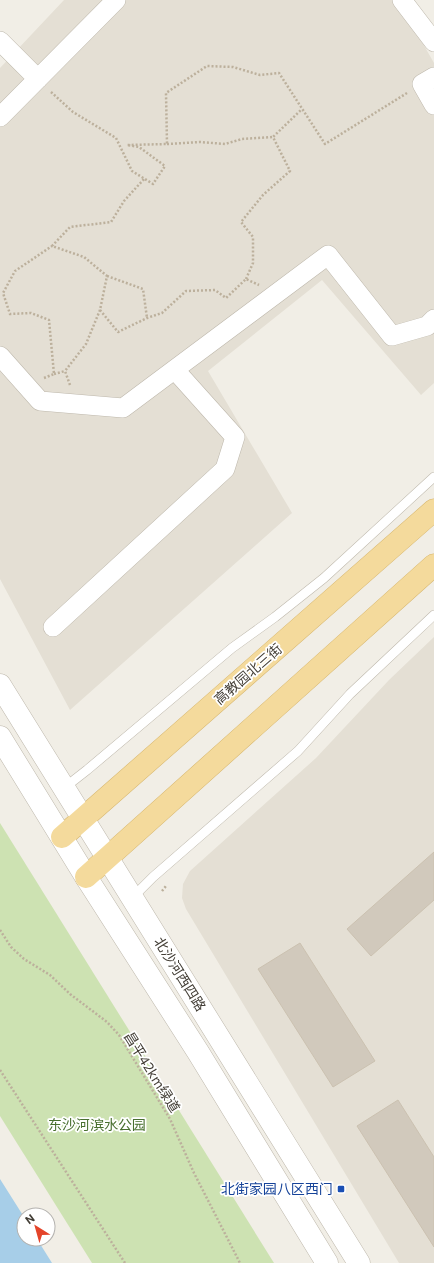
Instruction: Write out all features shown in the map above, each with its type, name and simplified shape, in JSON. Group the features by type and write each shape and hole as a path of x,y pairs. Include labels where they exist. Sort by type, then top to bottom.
{"main road":[{"name":"高教园北三街","path":"62,837 434,510"},
{"path":"86,877 434,565"}],"street":[{"path":"0,117 116,0"},
{"path":"402,0 434,42"},
{"path":"0,41 38,79"},
{"path":"432,78 422,84 434,105"},
{"path":"0,356 40,401 123,408 328,255 392,336 427,326 434,319"},
{"path":"53,627 225,469 235,437 175,370"},
{"name":"北沙河西四路","path":"0,685 359,1263"},
{"name":"北沙河西四路","path":"0,737 86,877 198,1052 327,1263"}],"lane":[{"path":"64,788 94,765 232,648 275,617 324,578 434,477"},
{"path":"132,897 298,751 350,694 434,615"}],"path":[{"path":"167,144 166,93 207,66 234,67 260,75 279,73 325,144 432,78"},
{"path":"38,79 73,112 116,138 132,171 153,184 165,166 139,147 127,145 200,142 225,144 242,139 273,137 302,109"},
{"path":"100,310 118,332 147,318 162,313 186,291 215,290 226,298 246,279 253,263 253,237 241,222 263,195 290,171 273,137"},
{"path":"54,374 50,320 32,313 10,314 3,293 15,271 52,246 70,227 112,222 124,201 144,179"},
{"path":"52,246 84,257 107,276 143,289 147,318"},
{"path":"27,386 54,374 65,371 86,344 100,310 107,276"},
{"path":"246,279 277,293"},
{"path":"65,371 77,404"},
{"name":"昌平42km绿道","path":"0,930 10,947 24,959 50,975 70,994 107,1022 119,1036 170,1119 194,1173 240,1263"},
{"path":"0,1070 125,1263"}],"shaded area":[{"path":"64,0 398,0 434,63 434,383 421,395 322,280 208,371 292,513 70,710 0,579 0,68"},
{"path":"434,637 434,1263 399,1263 186,909 182,898 183,884 190,871 316,758 389,680"}],"green space":[{"name":"东沙河滨水公园","path":"0,823 274,1263 92,1263 0,1116"}],"water":[{"path":"0,1179 18,1207 16,1207 16,1247 42,1247 52,1263 0,1263"}],"building":[{"path":"434,852 434,900 371,956 347,929"},
{"path":"300,943 375,1061 333,1087 258,969"},
{"path":"398,1100 434,1157 434,1247 357,1126"}],"place":[{"name":"北街家园八区西门","path":"341,1189"}]}
